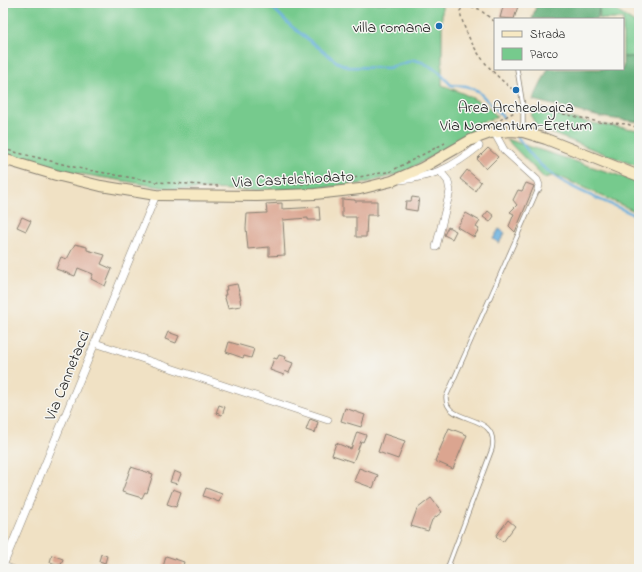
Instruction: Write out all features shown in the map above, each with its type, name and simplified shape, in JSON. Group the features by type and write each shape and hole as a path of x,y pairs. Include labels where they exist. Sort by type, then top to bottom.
{"street":[{"name":"Via Castelchiodato","path":"3,159 56,175 101,186 156,195 257,196 315,194 360,189 392,181 422,168 470,140 494,132 503,131 524,132 546,138 639,176"},
{"path":"494,132 504,150 537,180 539,185 538,189"},
{"path":"392,181 424,176 440,171 457,162 479,146"},
{"path":"436,247 450,191 448,181 440,171"},
{"name":"Via Cannetacci","path":"3,566 156,195"},
{"path":"95,343 328,420"},
{"path":"3,566 12,569"}],"lane":[{"path":"517,70 520,96 523,106 524,132"},
{"path":"447,569 492,450 494,441 492,433 486,428 450,410 446,405 446,397 538,189"}],"path":[{"path":"460,3 478,9 494,21"},
{"path":"465,4 460,11 462,20 473,46 493,72 520,96"},
{"path":"523,106 542,107 559,113 598,122 627,124 639,128"},
{"path":"3,149 89,170 156,182 225,186"},
{"path":"290,186 342,180 392,171 421,156"}],"green space":[{"path":"3,3 442,3 442,85 479,102 498,117 474,124 475,131 410,169 395,175 361,184 307,189 172,189 75,173 3,153"},
{"path":"537,3 599,3 598,18 532,18"},
{"path":"599,3 605,3 639,26 639,58 624,57 624,18 600,18"},
{"path":"624,57 639,58 639,122 600,117 533,100 548,70 624,70"},
{"path":"534,109 590,123 639,130 639,167 538,128 531,116"},
{"path":"506,139 639,182 639,213 556,175 544,178"}],"water":[{"path":"499,229 505,233 499,243 493,239"}],"building":[{"path":"504,3 518,6 514,18 500,18"},
{"path":"488,148 498,157 486,169 477,159"},
{"path":"467,170 481,182 475,191 460,179"},
{"path":"526,183 534,186 515,232 509,226 514,214 510,212 517,205 513,200 518,190 522,191"},
{"path":"412,197 419,198 417,211 405,209 406,201 411,201"},
{"path":"342,199 355,201 377,201 377,215 367,215 366,237 356,237 356,217 342,217"},
{"path":"282,203 282,209 319,207 320,220 308,220 308,218 283,220 285,255 269,256 269,247 248,249 246,228 247,214 267,213 266,204"},
{"path":"488,211 494,216 490,222 483,217"},
{"path":"466,213 480,221 476,227 479,229 474,237 457,227"},
{"path":"22,217 31,221 26,231 17,227"},
{"path":"448,227 456,231 452,239 444,235"},
{"path":"75,244 87,247 87,250 105,255 101,264 112,269 105,286 91,279 93,274 78,268 75,276 56,269 61,257 67,259"},
{"path":"237,284 241,299 241,306 228,308 224,295 226,295 226,286"},
{"path":"168,332 179,336 176,343 165,339"},
{"path":"229,342 254,349 251,358 244,356 243,358 226,352"},
{"path":"279,355 286,357 285,360 293,363 289,373 285,371 284,375 270,370 274,358 277,359"},
{"path":"219,405 225,407 222,415 216,413"},
{"path":"345,408 365,415 361,427 341,421"},
{"path":"310,419 318,422 315,433 306,430"},
{"path":"449,428 467,435 453,469 435,461"},
{"path":"357,432 366,435 363,442 361,441 353,462 332,455 336,443 351,449"},
{"path":"384,434 405,441 398,459 378,452"},
{"path":"131,467 153,474 147,493 145,492 142,498 122,492"},
{"path":"359,468 378,475 373,488 354,481"},
{"path":"174,471 181,474 177,484 170,482"},
{"path":"206,488 222,494 219,502 203,496"},
{"path":"173,489 181,492 176,507 167,504"},
{"path":"431,498 442,512 432,520 428,531 411,526 417,509"},
{"path":"508,520 515,526 503,542 496,536"},
{"path":"101,554 107,556 105,563 99,561"},
{"path":"52,555 63,559 61,565 50,562"},
{"path":"166,556 184,562 182,569 169,569 163,567"}],"waterway":[{"path":"268,3 291,26 337,62 348,67 388,68 414,60 422,62 438,71 451,85 466,86 478,91 503,117"},
{"path":"517,136 535,160 565,183 639,217"}],"place":[{"name":"villa romana","path":"439,26"},
{"name":"Area Archeologica Via Nomentum-Eretum","path":"516,90"}]}
